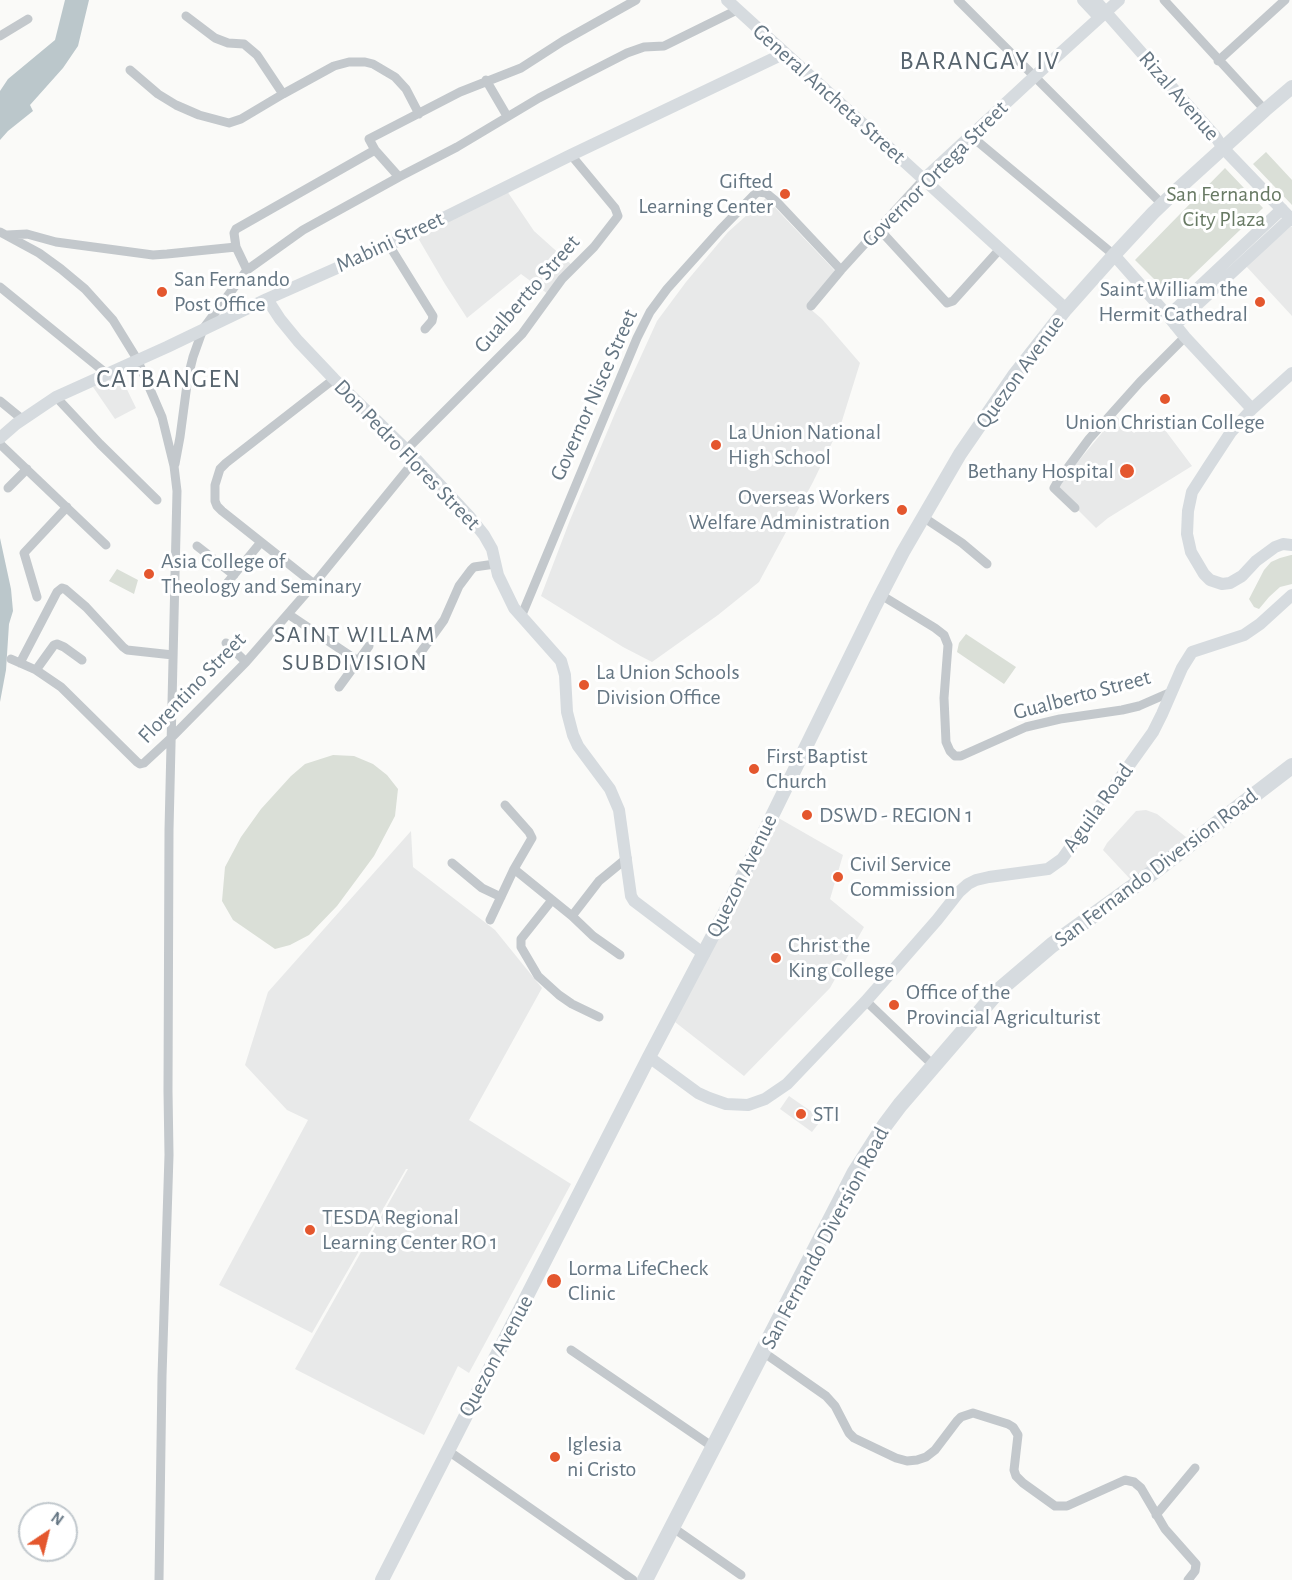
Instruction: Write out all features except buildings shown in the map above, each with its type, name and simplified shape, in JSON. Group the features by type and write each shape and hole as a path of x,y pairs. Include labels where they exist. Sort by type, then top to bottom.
{"highway":[{"name":"San Fernando Diversion Road","path":"645,1580 855,1172 900,1104 998,991 1052,945 1159,868 1292,766"}],"main road":[{"name":"Quezon Avenue","path":"382,1580 704,954 880,595 960,454 1015,374 1066,309 1114,255 1162,204 1292,87"}],"street":[{"path":"399,177 369,140 460,92 521,68 563,41 636,0"},
{"path":"958,0 1162,204"},
{"name":"Rizal Avenue","path":"1083,0 1102,15 1210,140 1223,148 1288,216"},
{"name":"Rizal Avenue","path":"1095,0 1102,15"},
{"name":"Governor Ortega Street","path":"811,306 924,180 1119,0"},
{"path":"1164,0 1264,110"},
{"path":"1218,61 1286,0"},
{"path":"174,466 188,377 203,329 247,270 303,230 457,147 507,116 627,53 644,47 664,46 731,3"},
{"name":"General Ancheta Street","path":"731,3 1066,309"},
{"path":"186,16 215,38 244,44 257,56 283,94"},
{"path":"0,36 28,19"},
{"name":"Mabini Street","path":"0,438 22,419 57,396 389,245 785,53"},
{"path":"130,70 158,94 176,105 223,123 232,123 334,66 349,62 365,62 395,76 406,89 419,114"},
{"path":"486,80 507,116"},
{"path":"971,136 1114,255 1185,337 1252,409"},
{"path":"247,270 236,247 234,233 236,229 375,150"},
{"name":"Gualbertto Street","path":"406,450 522,334 562,279 594,247 615,220 617,212 613,203 571,155"},
{"name":"Governor Nisce Street","path":"521,617 621,374 650,312 667,289 720,230 754,195 758,192 766,193 841,270"},
{"path":"1171,320 1288,216"},
{"path":"879,229 947,303 953,301 1000,249"},
{"path":"4,234 27,234 56,242 153,255 236,247"},
{"path":"4,234 47,258 85,290 113,320 137,359 162,417 174,466 177,491 168,953 169,1155 159,1580"},
{"path":"47,258 56,242"},
{"path":"389,245 433,316 425,329"},
{"path":"0,287 107,374"},
{"name":"Don Pedro Flores Street","path":"267,299 298,341 416,459 484,535 492,549 506,594 514,608 561,661 565,675 567,712 573,735 578,746 610,789 619,810 631,896 634,901 704,954"},
{"path":"1075,508 1054,488 1058,481 1102,425 1140,382 1185,337"},
{"path":"1292,373 1252,409 1231,432 1192,492 1187,534 1191,552 1204,574 1210,580 1222,584 1230,583 1242,576 1256,561 1275,547 1283,544 1292,545"},
{"path":"314,584 218,506 215,494 217,476 226,463 334,379"},
{"path":"57,396 100,444 157,500"},
{"path":"0,401 22,419"},
{"path":"0,444 106,545"},
{"name":"Florentino Street","path":"173,655 127,650 86,607 62,588 57,592 16,661 36,670 61,687 140,764 147,762 246,662 314,584 416,459"},
{"path":"8,488 27,469"},
{"path":"37,597 24,553 67,507"},
{"path":"923,518 962,543 987,564"},
{"path":"223,588 261,542"},
{"path":"197,546 234,575"},
{"path":"413,663 444,620 459,586 471,570 474,567 495,564"},
{"name":"Gualberto Street","path":"880,595 944,635 948,645 944,698 946,742 955,756 962,756 1026,727 1139,706 1171,692"},
{"name":"Aguila Road","path":"649,1057 698,1092 726,1104 748,1105 765,1099 786,1084 866,1001 968,884 989,877 1048,868 1062,859 1153,732 1182,668 1192,652 1244,635 1265,620 1292,595"},
{"path":"288,614 358,661"},
{"path":"226,643 246,662"},
{"path":"36,670 57,644 64,646 82,660"},
{"path":"339,687 369,646"},
{"path":"490,920 514,869 532,840 532,837 505,805"},
{"path":"572,916 599,881 627,858"},
{"path":"452,863 482,888 501,897"},
{"path":"514,869 593,936 620,955"},
{"path":"552,900 521,939 521,947 538,976 559,995 599,1017"},
{"path":"866,1001 934,1066"},
{"path":"572,1350 713,1447"},
{"path":"763,1352 826,1396 835,1406 854,1438 896,1458 907,1461 927,1456 935,1450 961,1417 973,1413 1013,1427 1018,1435 1014,1470 1016,1476 1050,1503 1060,1507 1067,1506 1125,1480 1134,1482 1141,1488 1170,1536 1194,1560 1195,1571 1188,1580"},
{"path":"447,1450 633,1580"},
{"path":"1156,1515 1195,1468"},
{"path":"672,1527 741,1575"}],"shaded area":[{"path":"65,0 89,0 78,46 63,68 30,105 33,111 0,140 0,91 8,79 55,40"},
{"path":"507,191 534,231 573,266 548,294 521,274 467,318 418,238"},
{"name":"La Union National High School","path":"766,198 837,273 808,307 822,319 860,363 841,424 813,482 759,582 718,615 652,662 623,647 541,596 570,520 657,321 728,232"},
{"path":"1292,227 1292,316 1246,266"},
{"path":"119,373 136,408 115,419 93,387"},
{"name":"Bethany Hospital","path":"1116,416 1134,433 1156,418 1192,466 1108,518 1096,528 1056,488"},
{"path":"0,538 11,589 13,611 9,624 6,670 0,702"},
{"path":"1146,810 1157,814 1186,837 1131,880 1103,850 1136,811"},
{"name":"Christ the King College","path":"775,816 843,855 830,899 864,927 830,988 744,1076 675,1022"},
{"path":"411,831 413,867 495,930 542,988 469,1120 571,1184 469,1373 458,1366 424,1435 295,1369 408,1169 312,1333 219,1285 308,1120 287,1110 245,1065 268,992"},
{"name":"STI","path":"789,1096 822,1119 812,1132 780,1109"}],"green space":[{"path":"1266,152 1292,180 1292,205 1253,164"},
{"name":"San Fernando City Plaza","path":"1225,168 1263,208 1171,296 1135,260"},
{"path":"1292,555 1292,584 1280,587 1259,609 1254,607 1249,599 1264,570 1271,562"},
{"path":"117,569 138,580 134,594 109,581"},
{"path":"966,634 1016,667 1004,684 957,652 959,643"},
{"path":"333,755 354,756 373,764 387,775 398,789 395,816 374,856 337,906 309,935 290,945 275,949 233,920 222,901 225,867 241,837 261,809 291,776 305,764"}],"place":[{"name":"Gifted Learning Center","path":"785,194"},
{"name":"San Fernando Post Office","path":"162,292"},
{"name":"Saint William the Hermit Cathedral","path":"1260,302"},
{"name":"Union Christian College","path":"1165,399"},
{"name":"La Union National High School","path":"716,445"},
{"name":"Bethany Hospital","path":"1127,471"},
{"name":"Overseas Workers Welfare Administration","path":"902,510"},
{"name":"Asia College of Theology and Seminary","path":"149,574"},
{"name":"La Union Schools Division Office","path":"584,685"},
{"name":"First Baptist Church","path":"754,769"},
{"name":"DSWD - REGION 1","path":"807,815"},
{"name":"Civil Service Commission","path":"838,877"},
{"name":"Christ the King College","path":"776,958"},
{"name":"Office of the Provincial Agriculturist","path":"894,1005"},
{"name":"STI","path":"801,1114"},
{"name":"TESDA Regional Learning Center RO 1","path":"310,1230"},
{"name":"Lorma LifeCheck Clinic","path":"554,1281"},
{"name":"Iglesia ni Cristo","path":"555,1457"}],"district":[{"name":"BARANGAY IV","path":"980,61"},
{"name":"CATBANGEN","path":"169,379"},
{"name":"SAINT WILLAM SUBDIVISION","path":"355,649"}]}
